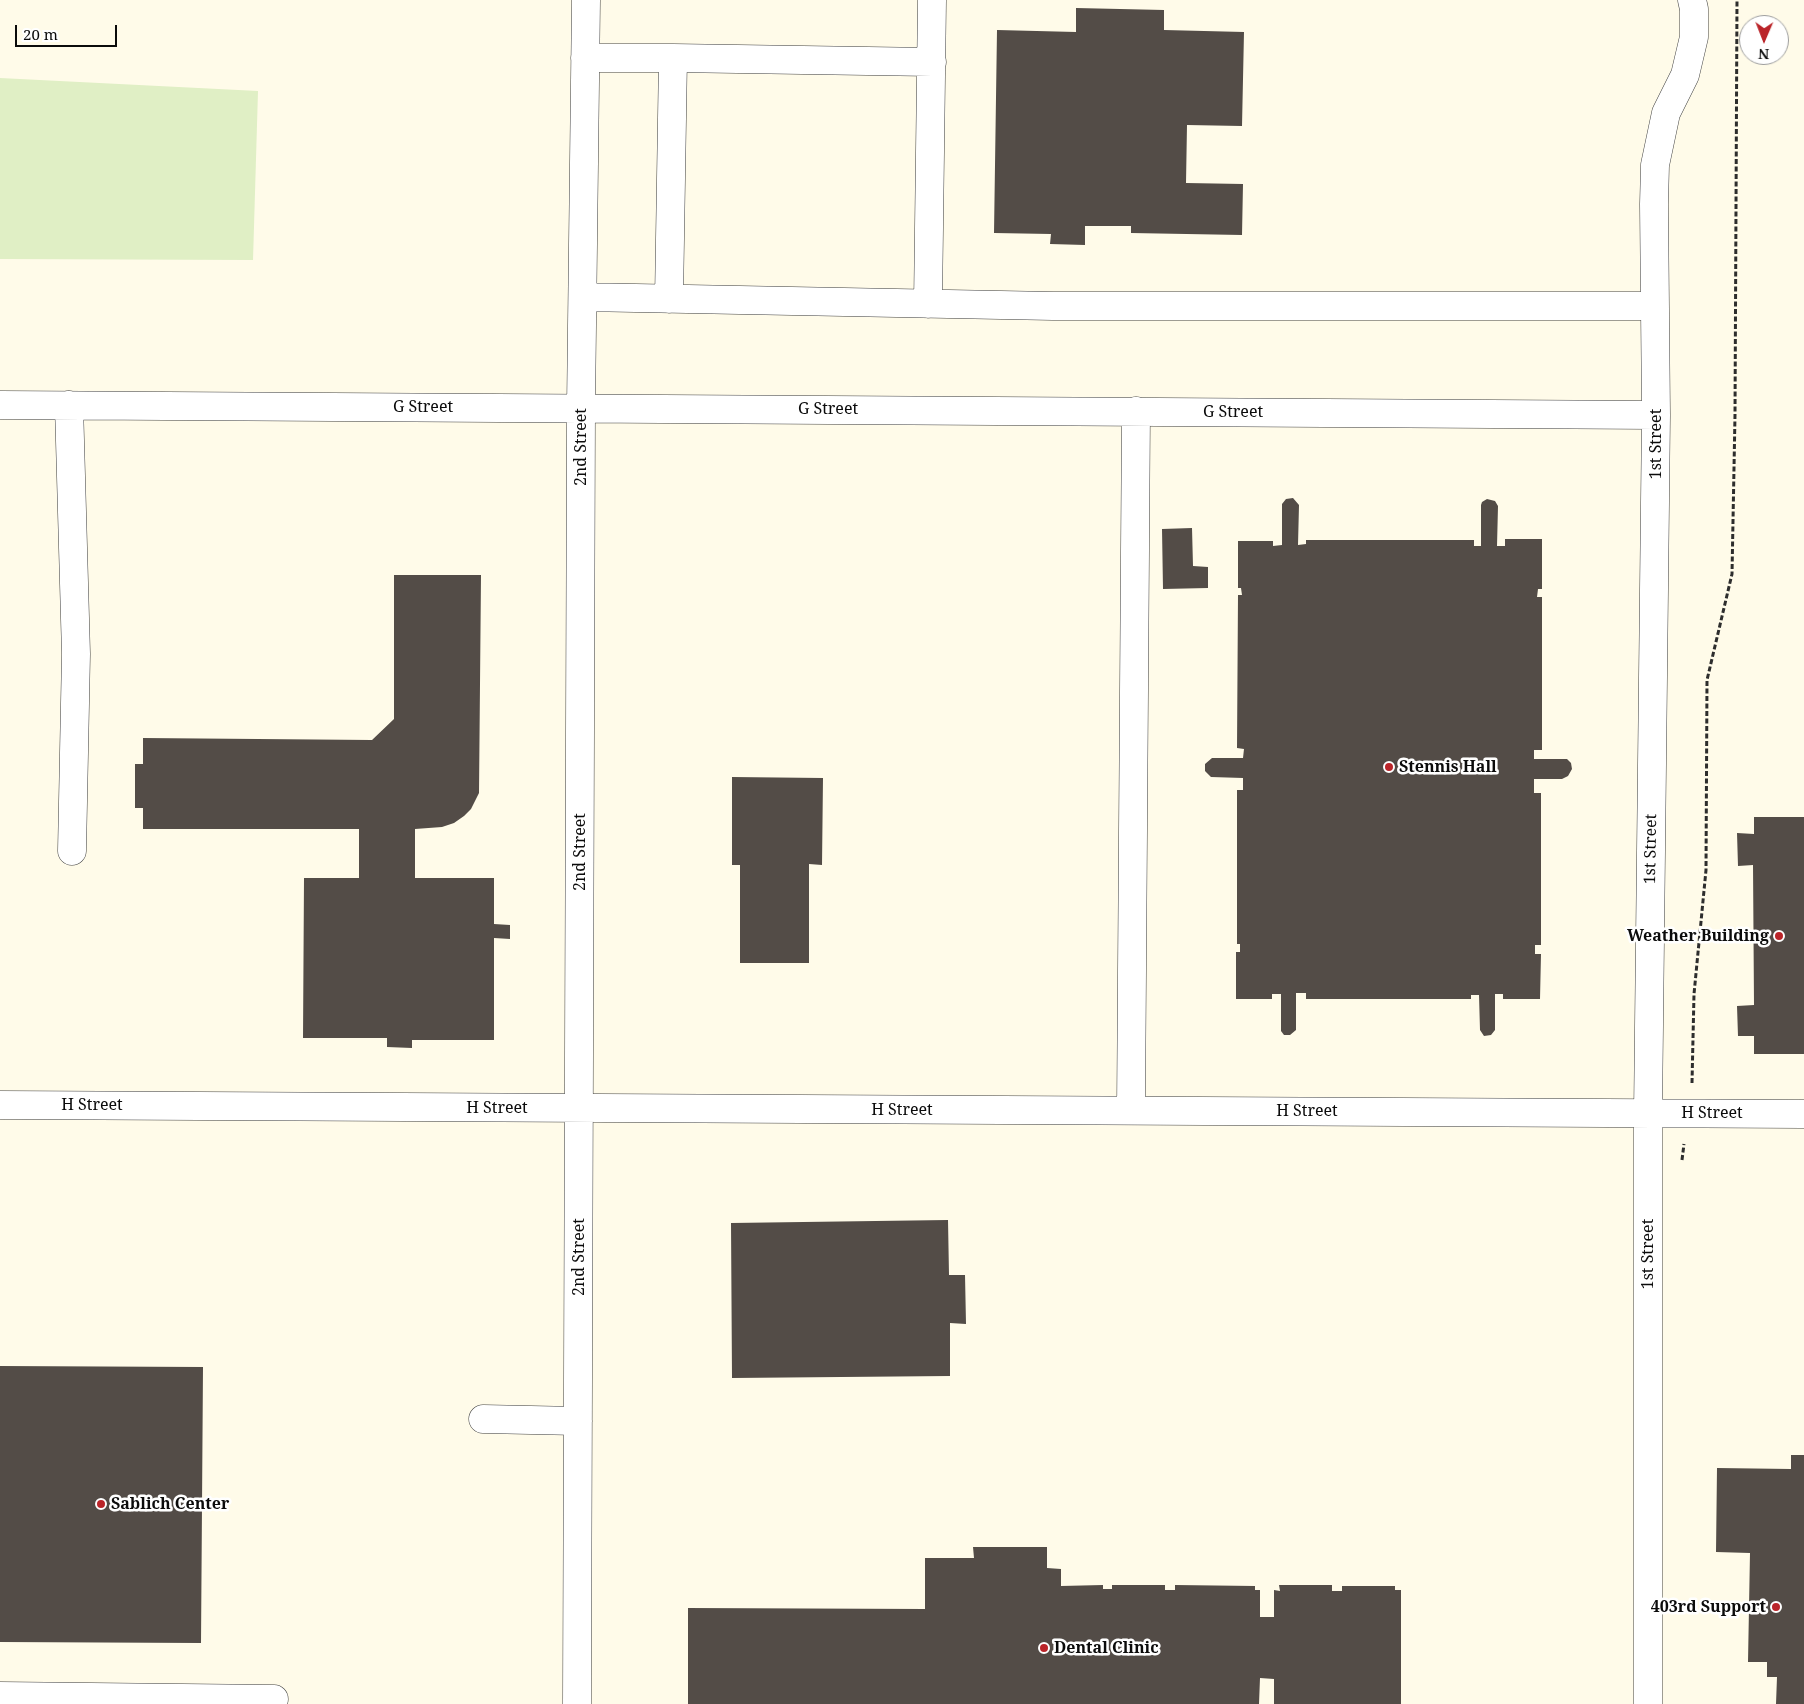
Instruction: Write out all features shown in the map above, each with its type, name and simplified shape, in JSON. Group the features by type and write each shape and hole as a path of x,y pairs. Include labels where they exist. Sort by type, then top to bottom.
{"street":[{"name":"2nd Street","path":"577,1704 581,407 586,0"},
{"path":"928,304 932,0"},
{"name":"1st Street","path":"1648,1704 1648,1113 1656,415 1655,164 1666,113 1685,75 1694,37 1694,9 1692,0"},
{"path":"585,58 932,62"},
{"path":"669,298 673,58"},
{"path":"583,297 1053,306 1655,306"},
{"name":"G Street","path":"0,405 581,407 1656,415"},
{"path":"68,405 76,654 72,851"},
{"path":"1131,1110 1136,411"},
{"name":"H Street","path":"0,1105 1804,1114"},
{"path":"483,1419 578,1421"},
{"path":"0,1696 274,1699"}],"path":[{"path":"1681,1169 1693,1076 1694,994 1706,870 1707,680 1732,574 1735,415 1736,0"}],"green space":[{"path":"0,78 258,91 253,260 0,259"}],"building":[{"path":"1076,8 1164,10 1164,30 1244,32 1242,126 1187,125 1186,183 1243,184 1242,235 1131,233 1131,226 1085,226 1085,245 1050,244 1051,234 994,233 997,30 1076,32"},
{"name":"Stennis Hall","path":"1293,498 1299,505 1298,545 1306,544 1306,540 1474,540 1474,546 1481,546 1481,505 1487,499 1495,501 1498,506 1497,546 1505,546 1505,539 1542,539 1542,589 1538,589 1537,597 1542,597 1542,750 1534,750 1534,759 1567,759 1571,763 1572,769 1568,776 1562,779 1534,779 1534,793 1541,793 1541,945 1535,945 1535,954 1541,954 1540,999 1503,999 1503,994 1495,994 1495,1030 1491,1035 1484,1036 1480,1030 1479,995 1471,995 1471,999 1306,999 1306,993 1296,993 1296,1030 1290,1035 1284,1035 1281,1031 1281,994 1272,994 1272,999 1236,999 1236,952 1240,952 1240,944 1237,944 1237,790 1243,790 1243,778 1211,777 1205,771 1205,764 1212,758 1243,758 1244,749 1237,748 1238,595 1242,595 1241,588 1238,588 1238,541 1273,541 1273,546 1282,545 1282,504 1286,499"},
{"path":"1192,528 1193,566 1208,567 1208,588 1163,589 1162,529"},
{"path":"394,575 481,575 479,793 471,809 454,823 442,827 415,829 415,878 494,878 494,924 510,925 510,939 494,938 494,1040 412,1040 412,1048 387,1047 387,1038 303,1038 304,878 359,878 359,829 143,829 143,808 135,808 135,764 143,764 143,738 372,740 394,719"},
{"path":"732,777 823,778 822,865 809,864 809,963 740,963 740,865 732,865"},
{"name":"Weather Building","path":"1754,817 1804,817 1804,1054 1754,1054 1754,1036 1738,1036 1737,1006 1754,1005 1753,865 1738,866 1737,833 1754,834"},
{"path":"948,1220 949,1275 965,1275 966,1324 950,1323 950,1376 732,1378 731,1223"},
{"name":"Sablich Center","path":"0,1366 203,1367 201,1643 0,1642"},
{"name":"403rd Support","path":"1791,1455 1804,1455 1804,1704 1776,1704 1777,1677 1767,1677 1767,1662 1748,1662 1750,1553 1716,1552 1717,1468 1791,1469"},
{"name":"Dental Clinic","path":"973,1547 1047,1547 1047,1568 1061,1569 1061,1586 1103,1585 1103,1589 1112,1589 1112,1585 1165,1585 1165,1590 1175,1590 1175,1585 1255,1586 1255,1590 1260,1590 1260,1617 1274,1617 1274,1590 1280,1591 1279,1585 1332,1585 1332,1591 1342,1591 1342,1586 1395,1586 1395,1590 1401,1590 1401,1704 1274,1704 1274,1679 1260,1678 1259,1704 688,1704 688,1608 925,1609 925,1558 974,1558"}],"place":[{"name":"Stennis Hall","path":"1389,767"},
{"name":"Weather Building","path":"1779,936"},
{"name":"Sablich Center","path":"101,1504"},
{"name":"403rd Support","path":"1776,1607"},
{"name":"Dental Clinic","path":"1044,1648"}]}
